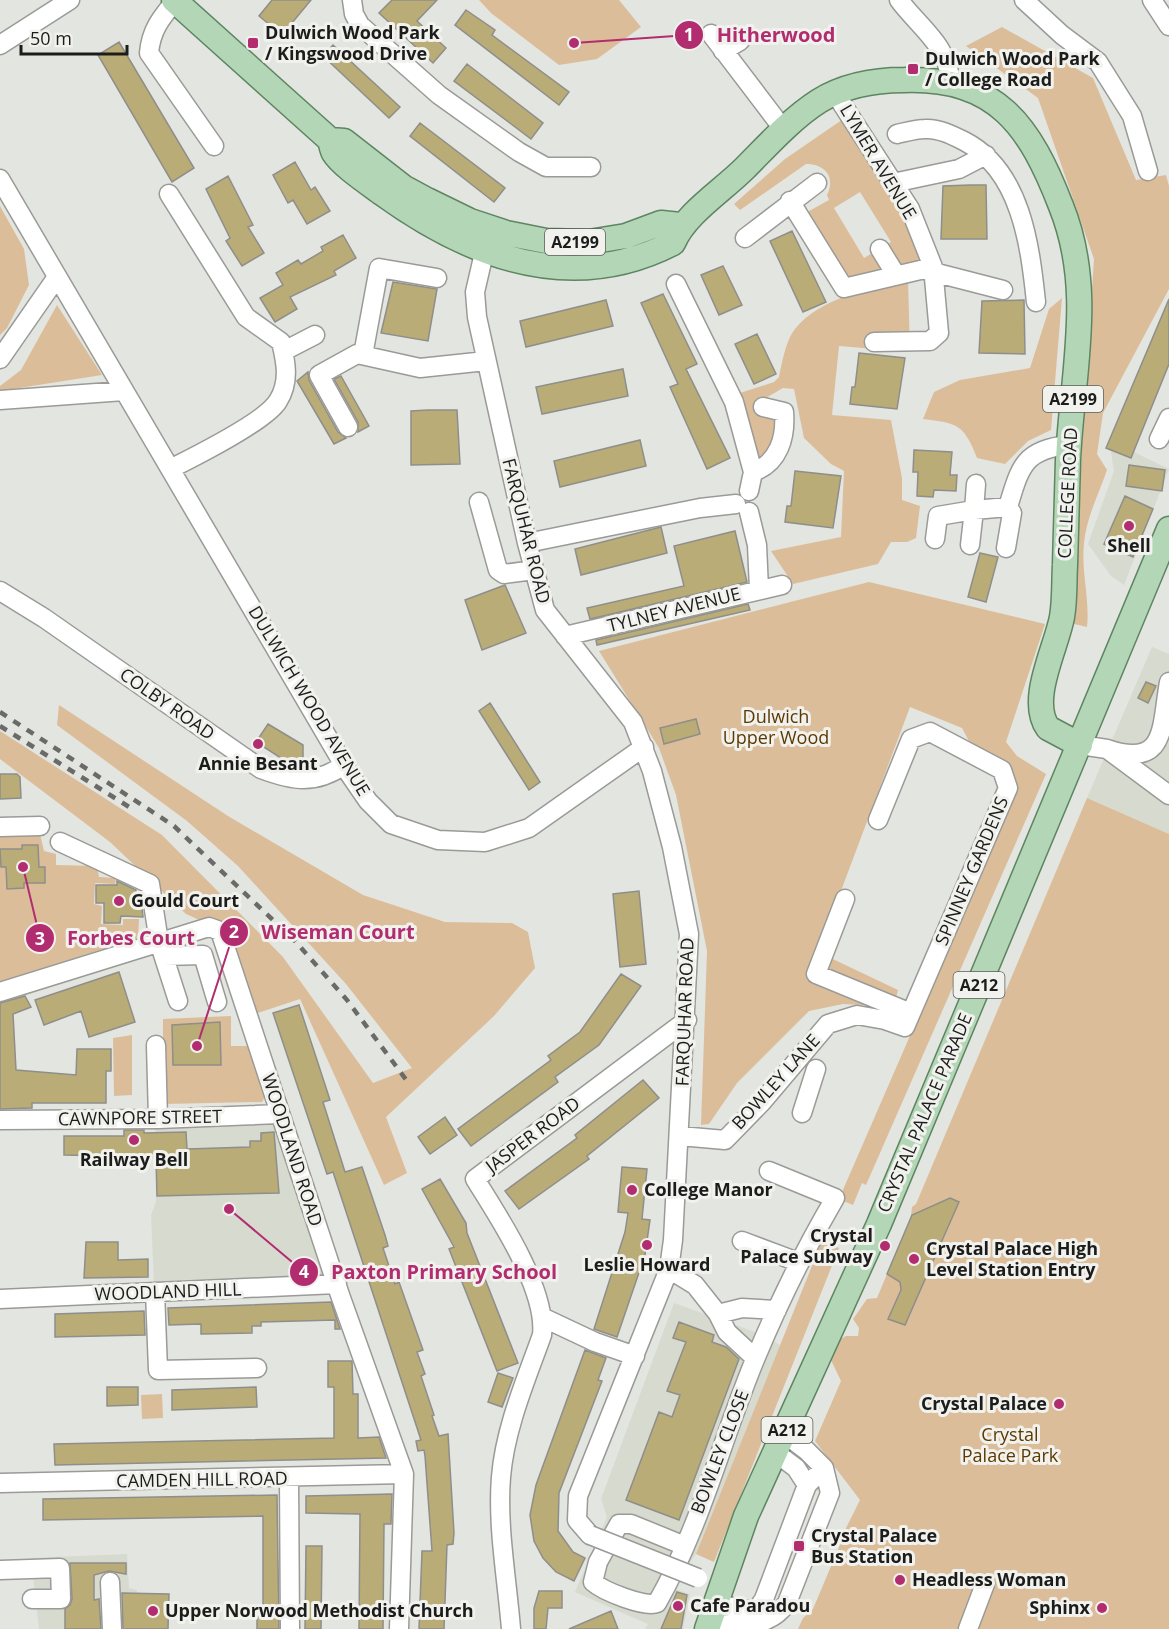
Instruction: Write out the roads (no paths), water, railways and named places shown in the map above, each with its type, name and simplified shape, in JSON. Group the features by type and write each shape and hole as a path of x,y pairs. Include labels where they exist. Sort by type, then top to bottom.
{"main road":[{"name":"A2199","path":"175,1 330,140 334,153 374,187 422,220 483,251 536,264 601,267 640,258 673,243 680,225 728,185 784,130 819,101 863,83 889,80 950,81"},
{"name":"COLLEGE ROAD","path":"950,81 985,97 1011,115 1024,129 1063,210 1077,263 1081,291 1069,445 1063,613 1040,706 1048,728 1080,745"},
{"name":"A2199","path":"330,140 344,141 403,187 455,214 490,228 546,241 589,242 626,236 661,223 680,225"},
{"name":"CRYSTAL PALACE PARADE","path":"714,1611 737,1538 879,1224 1169,529"}],"street":[{"path":"0,45 70,0"},
{"path":"352,0 354,14 360,25 439,95 519,152 546,167 591,167"},
{"path":"1024,0 1062,35 1098,62 1132,116 1148,171"},
{"path":"1152,0 1169,26"},
{"path":"175,1 155,26 150,36 149,53 214,146"},
{"path":"901,3 940,47 950,70 950,81"},
{"path":"711,34 784,130"},
{"path":"723,51 740,41"},
{"name":"LYMER AVENUE","path":"835,93 910,208 933,269 939,333 930,341 874,342"},
{"path":"897,134 926,129 951,134 986,154 1000,172 1016,201 1032,261 1036,303"},
{"path":"893,183 959,169 986,154"},
{"name":"DULWICH WOOD AVENUE","path":"0,179 124,391 172,468 344,765 368,801 391,824 438,840 485,842 529,828 644,747"},
{"path":"745,238 790,201 817,183"},
{"path":"169,194 246,317 256,326 272,333 281,342 287,367 285,387 278,402 257,420 172,468"},
{"path":"790,201 844,288 896,275 933,269 1003,290"},
{"name":"FARQUHAR ROAD","path":"490,228 475,291 476,308 526,543 545,610 618,700 633,722 644,747 672,848 689,930 687,1020 674,1240 669,1269 578,1496 577,1520 590,1535 698,1578 714,1611"},
{"path":"880,249 896,275"},
{"path":"363,355 380,268 437,278"},
{"path":"0,359 57,277"},
{"path":"676,284 734,402 753,472 744,502 757,545 759,589"},
{"path":"284,351 315,335"},
{"path":"348,427 319,375 357,354 420,369 486,361"},
{"path":"0,400 124,391"},
{"path":"753,472 766,468 778,451 785,431 784,412 763,407"},
{"path":"1159,439 1169,418"},
{"path":"1006,548 1012,513 1008,507 1017,474 1026,459 1048,447 1069,445"},
{"path":"970,545 976,484"},
{"path":"479,502 498,570 504,574 534,570"},
{"path":"526,543 700,508 744,502"},
{"path":"935,539 938,516 1008,507"},
{"name":"TYLNEY AVENUE","path":"565,636 782,585"},
{"name":"COLBY ROAD","path":"0,591 44,618 261,770 291,780 330,774 344,765"},
{"path":"1080,745 1136,757 1144,754 1154,746 1160,736 1169,682"},
{"name":"SPINNEY GARDENS","path":"878,820 911,739 930,732 1002,770 1008,788 908,1020"},
{"path":"1107,749 1169,795"},
{"path":"0,827 40,826"},
{"path":"60,842 150,884 161,949 178,1001"},
{"path":"845,899 816,974 908,1020"},
{"name":"WOODLAND ROAD","path":"0,992 161,949 209,927 220,931 337,1284 404,1474 399,1629"},
{"path":"161,949 203,955 218,1002"},
{"name":"BOWLEY LANE","path":"680,1136 724,1140 781,1080 828,1024 857,1015 885,1020 908,1020"},
{"name":"JASPER ROAD","path":"544,1318 518,1251 475,1179 687,1020"},
{"path":"156,1045 158,1119"},
{"path":"802,1113 816,1069"},
{"path":"781,1080 808,1090"},
{"name":"CAWNPORE STREET","path":"0,1120 158,1119 280,1114"},
{"name":"BOWLEY CLOSE","path":"685,1546 631,1524 619,1524 598,1562 593,1582 640,1603 651,1606 657,1603 685,1546 755,1358 798,1262 835,1198 769,1171"},
{"path":"742,1240 798,1262"},
{"path":"669,1269 695,1285 718,1314 728,1332 755,1358"},
{"name":"WOODLAND HILL","path":"0,1299 337,1284"},
{"path":"155,1293 158,1371 257,1368"},
{"path":"718,1314 742,1308 777,1310"},
{"path":"511,1629 500,1499 501,1475 506,1443 542,1335 544,1318 595,1342 635,1356"},
{"path":"714,1611 755,1624 778,1617 787,1603 830,1493 824,1468 806,1449 780,1444"},
{"path":"780,1444 807,1485"},
{"path":"714,1611 758,1608 764,1599 807,1485 824,1468"},
{"name":"CAMDEN HILL ROAD","path":"0,1483 404,1474"},
{"path":"289,1478 290,1629"},
{"path":"0,1570 60,1568 61,1599 32,1599"},
{"path":"110,1582 112,1629"},
{"path":"968,1629 985,1584"}],"railway":[{"path":"0,712 174,826 295,941 347,1000 410,1085"},
{"path":"0,726 134,810"}],"place":[{"name":"Dulwich Wood Park / Kingswood Drive","path":"253,43"},
{"name":"Hitherwood","path":"574,43"},
{"name":"Dulwich Wood Park / College Road","path":"913,69"},
{"name":"Shell","path":"1129,526"},
{"name":"Annie Besant","path":"258,744"},
{"name":"Forbes Court","path":"23,867"},
{"name":"Gould Court","path":"119,901"},
{"name":"Wiseman Court","path":"197,1046"},
{"name":"Railway Bell","path":"134,1140"},
{"name":"College Manor","path":"632,1190"},
{"name":"Paxton Primary School","path":"229,1209"},
{"name":"Leslie Howard","path":"647,1245"},
{"name":"Crystal Palace Subway","path":"885,1246"},
{"name":"Crystal Palace High Level Station Entry","path":"914,1259"},
{"name":"Crystal Palace","path":"1059,1404"},
{"name":"Crystal Palace Bus Station","path":"799,1546"},
{"name":"Headless Woman","path":"900,1580"},
{"name":"Cafe Paradou","path":"678,1606"},
{"name":"Sphinx","path":"1102,1608"},
{"name":"Upper Norwood Methodist Church","path":"153,1611"}],"park label":[{"name":"Dulwich Upper Wood","path":"776,727"},
{"name":"Crystal Palace Park","path":"1010,1445"}]}
